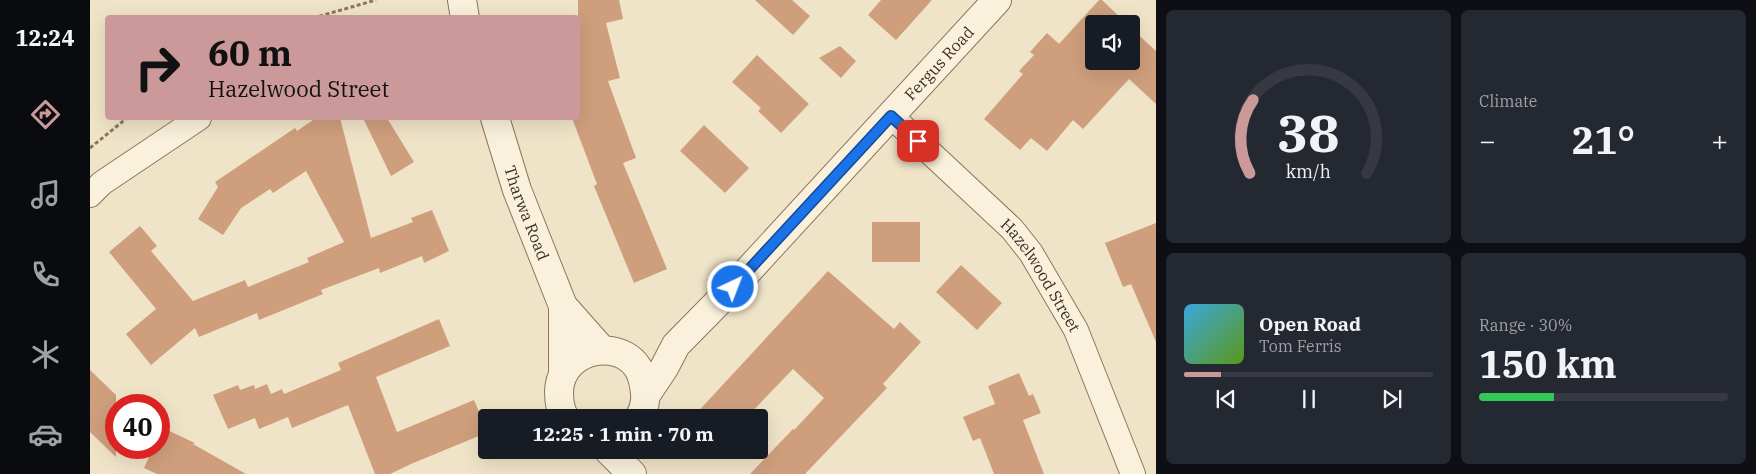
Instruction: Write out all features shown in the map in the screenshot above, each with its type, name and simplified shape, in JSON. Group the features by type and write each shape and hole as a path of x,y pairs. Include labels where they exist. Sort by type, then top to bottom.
{"street":[{"path":"462,0 464,15"},
{"name":"Fergus Road","path":"643,406 676,345 733,287 997,0"},
{"name":"Hazelwood Street","path":"891,116 1012,229 1031,253 1076,330 1134,474"},
{"path":"90,195 102,183 195,120"},
{"name":"Tharwa Road","path":"496,120 517,190 563,306 563,374 559,387 559,401 562,409"},
{"name":"Tharwa Road","path":"563,306 614,354 635,365 642,375 643,406"},
{"name":"Fergus Road","path":"563,374 570,364 590,352 614,354 648,353 676,345"},
{"path":"617,459 632,474"},
{"path":"637,459 641,474"}],"path":[{"path":"324,15 376,0"},
{"path":"90,148 125,120"}],"building":[{"path":"578,0 619,0 623,19 606,23 620,78 608,81 636,158 623,163 667,269 634,283 594,186 597,184 573,120 580,120 580,15 578,15"},
{"path":"755,0 792,0 810,16 793,35"},
{"path":"881,0 932,0 896,40 868,15"},
{"path":"1099,0 1102,0 1118,15 1085,15"},
{"path":"1085,15 1085,70 1140,70 1140,36 1156,51 1156,104 1129,79 1083,129 1073,120 1047,151 1031,138 1020,150 984,119 1023,74 1019,71 1034,55 1030,52 1047,33 1059,44"},
{"path":"840,46 856,61 841,78 819,58"},
{"path":"757,55 809,104 781,133 758,111 761,108 732,82"},
{"path":"313,120 341,120 371,238 413,222 411,218 432,210 449,251 424,263 422,256 380,273 379,268 321,290 323,294 259,320 257,313 199,337 195,328 151,365 126,334 156,309 109,252 140,226 157,246 151,251 193,301 245,280 248,287 309,262 307,258 344,242 306,171 273,193 270,189 241,208 223,235 198,219 218,187 215,182 295,128 297,131"},
{"path":"364,120 388,120 414,162 391,176"},
{"path":"704,125 749,168 725,193 680,151"},
{"path":"872,222 920,222 920,262 872,262"},
{"path":"1156,223 1156,342 1131,284 1123,287 1105,243"},
{"path":"961,265 1002,303 977,330 936,292"},
{"path":"828,271 894,329 900,322 921,342 883,384 887,388 805,474 750,474 764,459 768,459 768,455 824,398 793,369 755,409 700,409"},
{"path":"439,319 450,346 376,377 397,432 474,400 478,409 478,436 390,474 375,474 348,405 292,428 288,417 259,429 255,418 228,429 213,395 238,385 240,390 254,385 255,389 267,384 271,394 282,389 284,394 341,370 338,363"},
{"path":"90,370 115,394 105,394 105,446 90,432"},
{"path":"1019,373 1029,396 1033,394 1041,413 1023,420 1044,474 994,474 980,438 973,441 963,417 995,404 988,386"},
{"path":"170,431 195,443 193,444 246,474 157,474 144,468 148,459 170,459"}],"route":[{"path":"733,287 891,116 918,141"}]}
